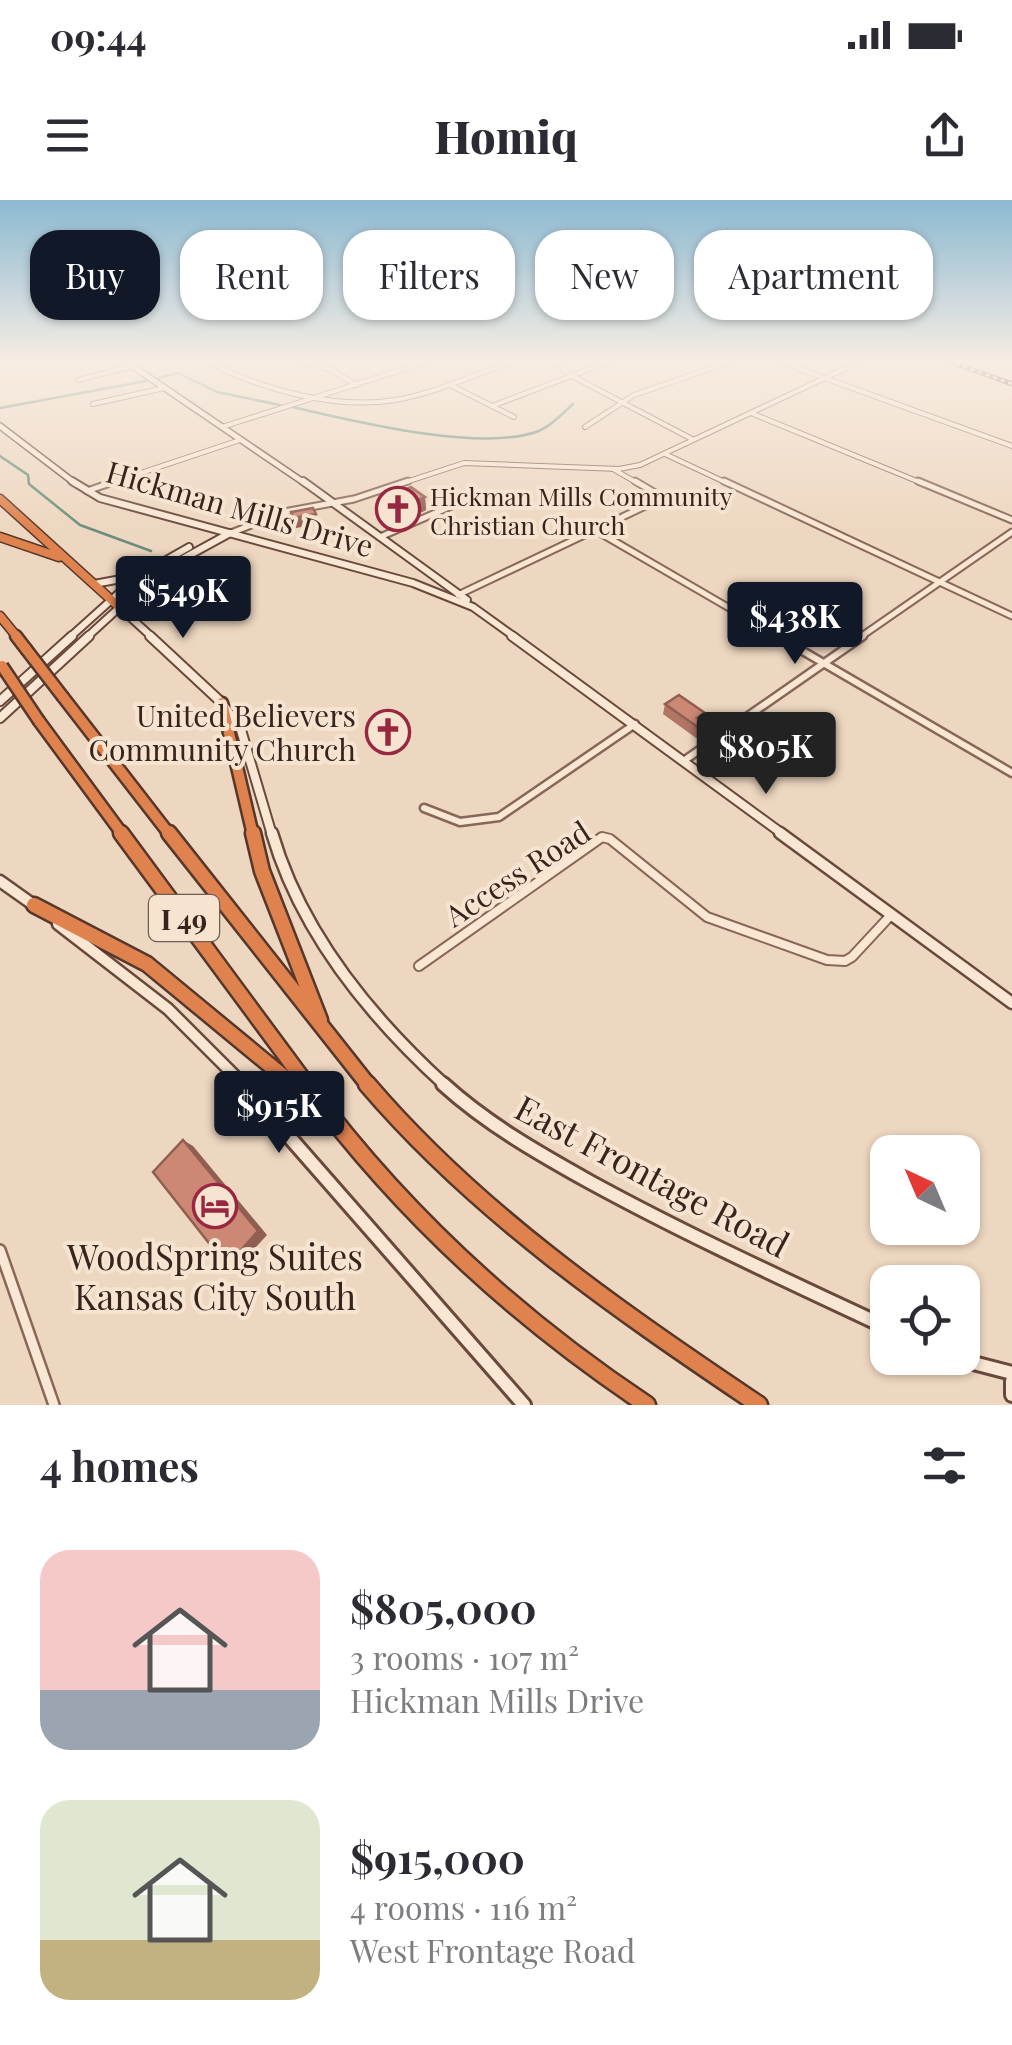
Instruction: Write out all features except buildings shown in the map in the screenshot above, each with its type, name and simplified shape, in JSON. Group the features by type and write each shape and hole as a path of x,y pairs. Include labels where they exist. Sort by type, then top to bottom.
{"highway":[{"path":"0,499 114,603"},
{"path":"0,537 68,561"},
{"name":"I 49","path":"0,616 325,1034 392,1113 474,1195 634,1321 759,1405"},
{"name":"I 49","path":"1,665 329,1114 445,1245 526,1316 647,1405"},
{"path":"222,703 262,870 325,1034"},
{"path":"34,905 148,964 329,1114"}],"street":[{"path":"207,417 380,536 456,596 658,500 657,494 611,468"},
{"path":"222,427 254,417"},
{"path":"585,427 594,417"},
{"path":"650,417 692,439"},
{"path":"94,584 115,583 186,549 284,512 333,504 464,463 611,468 640,465 741,417"},
{"path":"760,417 1012,520"},
{"path":"932,417 1012,446"},
{"name":"Hickman Mills Drive","path":"0,426 87,491 133,508 456,596 1012,1003"},
{"path":"87,491 240,440"},
{"path":"664,453 1012,616"},
{"path":"380,536 470,498"},
{"path":"133,508 196,538 186,549"},
{"path":"595,530 1012,773"},
{"path":"685,760 1012,532"},
{"path":"0,701 114,603 173,562 230,534"},
{"path":"0,718 144,571"},
{"name":"East Frontage Road","path":"114,603 222,703 241,730 252,757 276,851 315,933 371,1011 417,1060 468,1107 569,1171 652,1216 870,1319"},
{"path":"424,808 460,822 499,817 635,724"},
{"name":"Access Road","path":"418,966 602,837 610,839 707,917 827,960 846,961 892,914"},
{"path":"0,881 168,1009 214,1050 524,1405"},
{"path":"0,1250 54,1405"},
{"path":"980,1364 1012,1372"},
{"path":"1012,1381 1012,1395"}],"waterway":[{"path":"336,417 449,437 482,438 536,432 558,417"},
{"path":"0,456 28,475 29,484 80,525 151,551"}],"place":[{"name":"Hickman Mills Community Christian Church","path":"398,509"},
{"name":"United Believers Community Church","path":"388,732"},
{"name":"WoodSpring Suites Kansas City South","path":"215,1206"}]}
